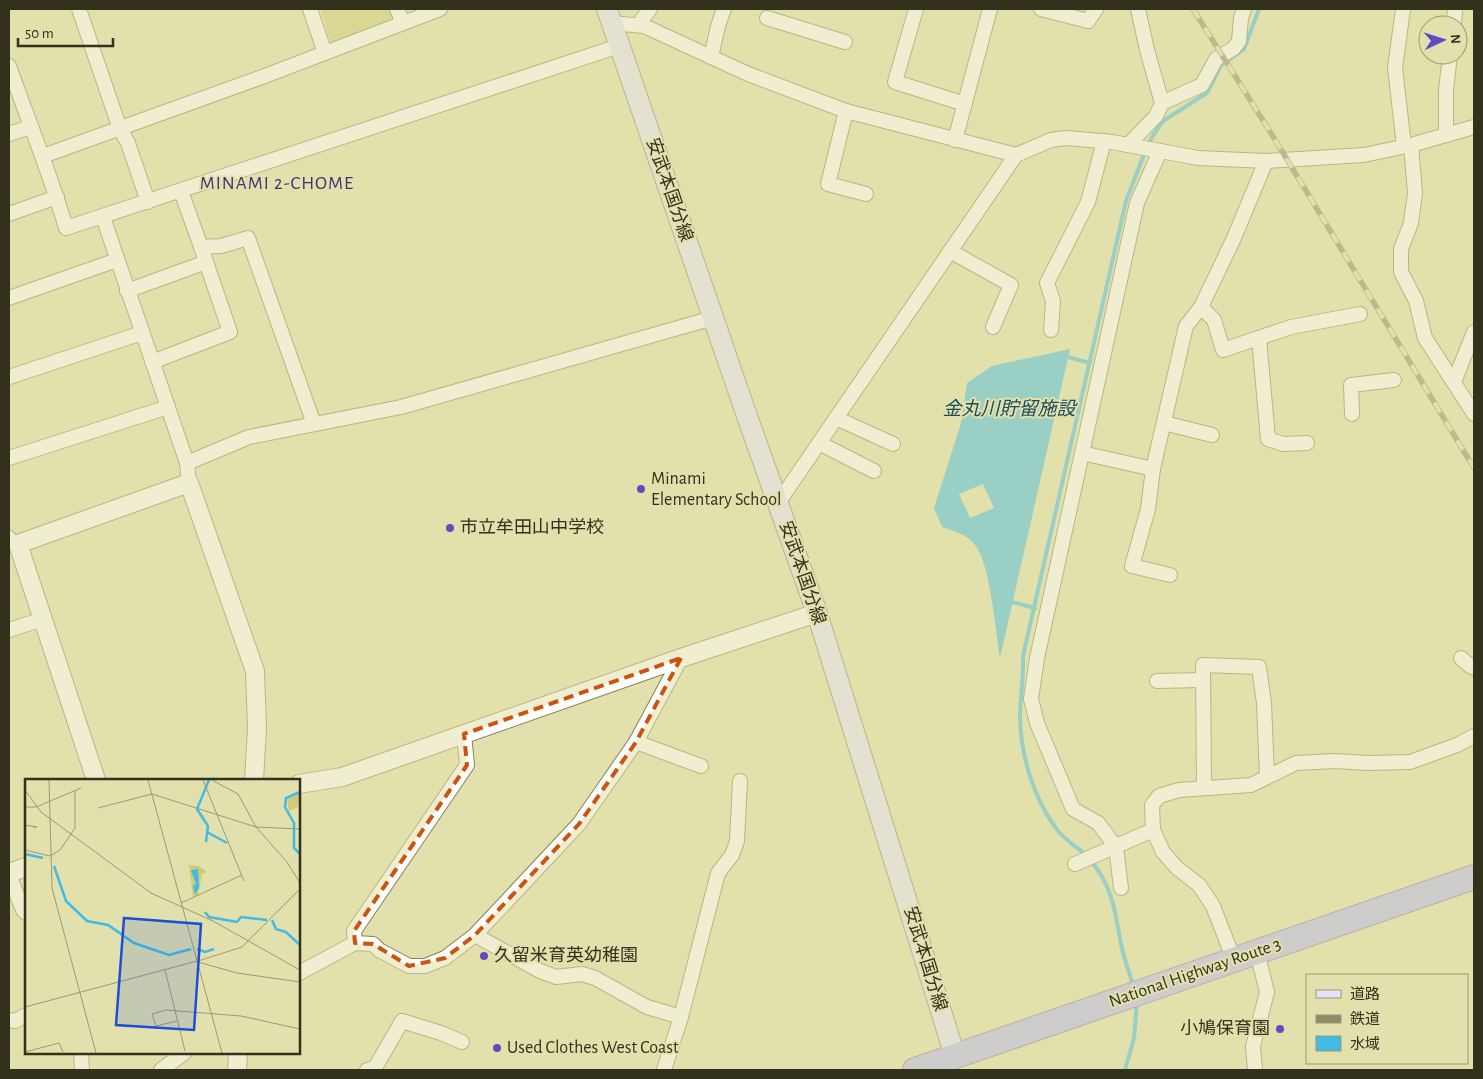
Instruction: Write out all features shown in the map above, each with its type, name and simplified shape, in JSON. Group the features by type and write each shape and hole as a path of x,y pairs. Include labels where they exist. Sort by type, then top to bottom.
{"highway":[{"name":"National Highway Route 3","path":"916,1070 956,1066 1109,1002 1474,877"}],"main road":[{"name":"安武本国分線","path":"609,16 817,613 956,1066"}],"street":[{"path":"79,9 148,202"},
{"path":"310,9 325,53"},
{"path":"397,9 403,23"},
{"path":"43,156 440,9"},
{"path":"638,25 650,9"},
{"path":"711,57 724,9"},
{"path":"916,9 895,82 965,104"},
{"path":"956,140 990,9"},
{"path":"1041,9 1088,21 1096,9"},
{"path":"1128,145 1156,116 1162,103 1138,9"},
{"path":"1162,103 1202,85 1216,59 1234,48 1239,41 1241,18 1244,9"},
{"path":"1403,9 1395,68 1414,194 1411,223 1401,249 1401,272 1416,301 1425,338 1474,414"},
{"path":"609,16 644,26 748,74 846,111 1016,155"},
{"path":"767,18 845,42"},
{"path":"9,66 30,127 43,156 66,228 619,46"},
{"path":"1446,135 1446,90 1449,65"},
{"path":"846,111 828,184 866,194"},
{"path":"9,134 30,127"},
{"path":"778,502 1016,155 1051,140 1066,138 1104,141 1198,158 1266,161 1364,155 1408,146 1474,127"},
{"path":"1051,330 1053,301 1047,283 1088,202 1104,141"},
{"path":"1121,888 1116,847 1098,823 1074,810 1037,723 1031,699 1037,658 1137,203 1160,151"},
{"path":"1170,575 1132,566 1148,509 1153,469 1186,326 1201,307 1234,238 1266,161"},
{"path":"152,362 230,332 181,191"},
{"path":"9,214 57,197"},
{"path":"103,217 116,260 187,463 189,483 255,671 257,728 254,779"},
{"path":"201,247 220,246 248,238 314,424"},
{"path":"950,252 1011,285 993,327"},
{"path":"9,298 116,260"},
{"path":"127,291 206,262"},
{"path":"1201,307 1214,320 1223,350 1291,328 1360,314"},
{"path":"187,463 249,437 401,407 713,318"},
{"path":"1454,382 1474,332"},
{"path":"9,377 142,333"},
{"path":"1260,338 1268,439 1283,444 1307,443"},
{"path":"1352,414 1350,385 1394,380"},
{"path":"9,458 168,407"},
{"path":"836,418 893,444"},
{"path":"1164,423 1212,435"},
{"path":"817,446 874,471"},
{"path":"817,446 855,472"},
{"path":"1082,453 1153,469"},
{"path":"96,779 43,619 11,540 189,483"},
{"path":"300,784 342,776 681,658 817,613"},
{"path":"9,630 43,619"},
{"path":"300,972 355,943 373,944 379,950 410,966 425,966 445,958 475,935 578,824 636,742 681,658"},
{"path":"1461,658 1474,668"},
{"path":"1204,788 1203,665 1260,666 1264,703 1267,777"},
{"path":"1157,681 1202,680"},
{"path":"355,943 354,931 468,765 464,734"},
{"path":"1234,960 1213,906 1199,885 1177,868 1163,852 1153,830 1152,805 1159,796 1180,790 1251,785 1296,763 1335,761 1368,763 1410,762 1457,745 1474,736"},
{"path":"636,742 701,766"},
{"path":"664,1070 680,1018 718,873 732,855 737,841 740,781"},
{"path":"1075,864 1153,830"},
{"path":"25,867 9,874 25,912"},
{"path":"475,935 540,971 556,977 582,974 595,978 647,1008 680,1018"},
{"path":"1255,1070 1253,1046 1267,992 1257,952"},
{"path":"9,1020 15,1022 25,1016"},
{"path":"367,1070 374,1068 402,1021 441,1032 462,1042"},
{"path":"81,1054 82,1070"},
{"path":"161,1070 183,1054"},
{"path":"237,1070 238,1054"}],"highlighted area":[{"path":"681,658 636,742 579,824 475,935 445,958 409,966 373,944 355,943 354,931 467,765 464,734"}],"shaded area":[{"path":"321,9 392,9 397,27 332,47"}],"water":[{"name":"金丸川貯留施設","path":"1070,349 1000,658 985,566 980,554 968,538 942,527 934,508 961,423 967,383 992,366","holes":["983,484 994,508 970,518 959,494"]}],"waterway":[{"path":"1148,145 1163,121 1207,93 1221,65 1244,49 1259,9"},
{"path":"1087,856 1066,839 1055,827 1040,802 1030,775 1023,747 1020,718 1023,656 1126,201 1145,152"},
{"path":"1068,357 1090,363"},
{"path":"1012,602 1035,608"},
{"path":"1091,861 1109,890 1122,949 1133,985"},
{"path":"1125,1070 1134,1038 1137,1002"}],"railway":[{"path":"1193,9 1274,138 1474,468"}],"place":[{"name":"Minami Elementary School","path":"641,489"},
{"name":"市立牟田山中学校","path":"450,528"},
{"name":"久留米育英幼稚園","path":"484,956"},
{"name":"小鳩保育園","path":"1280,1029"},
{"name":"Used Clothes West Coast","path":"497,1048"}],"district":[{"name":"MINAMI 2-CHOME","path":"277,183"}]}
